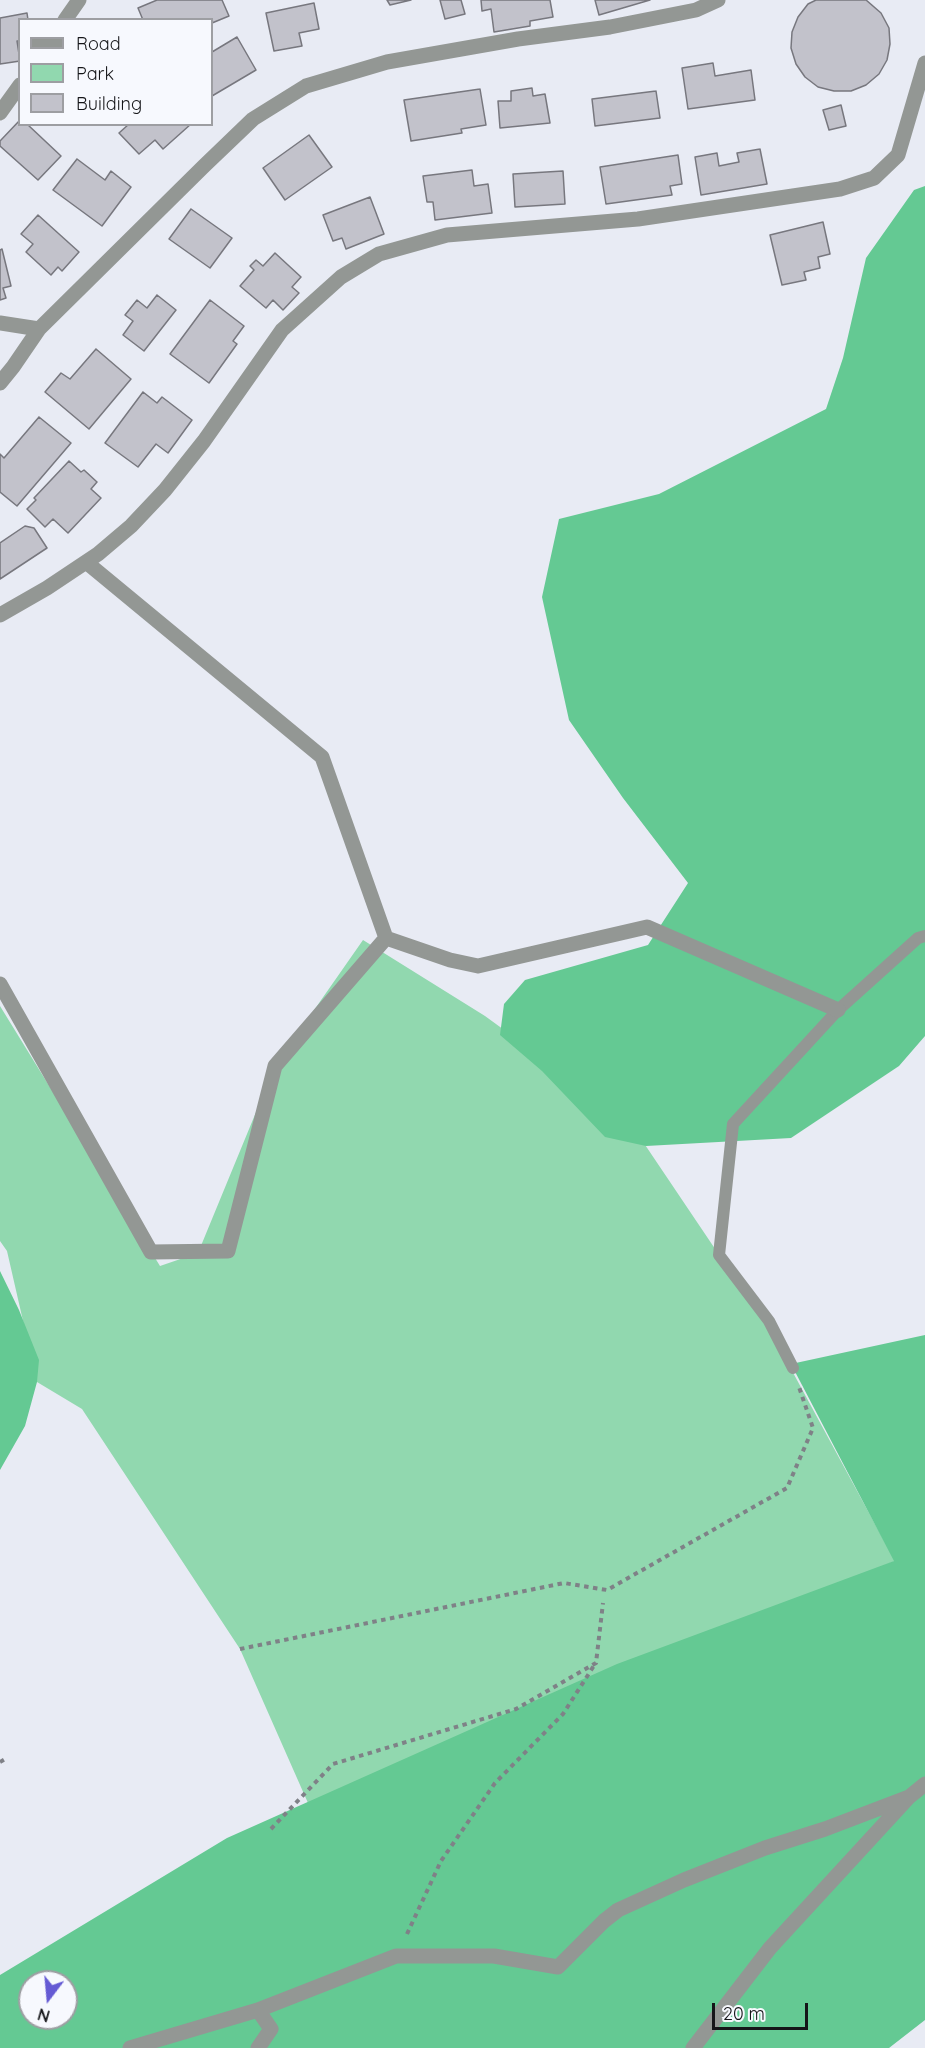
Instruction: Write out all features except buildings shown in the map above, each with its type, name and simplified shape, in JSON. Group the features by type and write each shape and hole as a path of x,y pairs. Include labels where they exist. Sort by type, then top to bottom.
{"street":[{"path":"66,18 79,0"},
{"path":"0,383 39,329 253,119 306,86 387,62 518,39 610,27 696,10 718,0"},
{"path":"0,615 86,562 131,526 165,490 204,441 282,330 341,277 379,254 447,235 638,219 840,189 874,178 898,155 925,63"},
{"path":"0,114 18,88"},
{"path":"0,323 7,322 39,329"},
{"path":"86,562 322,757 386,938"},
{"path":"386,938 450,960 478,966 647,927 838,1010"},
{"path":"0,984 151,1252 228,1251 275,1066 386,938"},
{"path":"693,2048 770,1948 909,1797 925,1784"},
{"path":"130,2048 258,2010 396,1956 494,1956 558,1967 618,1910 745,1856 909,1797"},
{"path":"258,2010 271,2029 258,2048"}],"lane":[{"path":"792,1366 769,1321 719,1255 733,1124 838,1010 918,938 925,936"}],"path":[{"path":"240,1649 564,1583 607,1590 787,1488 813,1428 792,1366"},
{"path":"396,1956 441,1861 495,1783 563,1714 596,1663 603,1603"},
{"path":"271,1828 333,1764 516,1709 596,1663"},
{"path":"0,1762 8,1758"}],"green space":[{"path":"925,186 925,1036 899,1066 791,1138 646,1146 605,1137 542,1071 500,1035 504,1004 525,980 648,945 688,883 623,798 569,720 542,597 559,519 659,494 826,409 843,358 866,258 914,190"},
{"path":"363,940 485,1016 629,1121 771,1332 895,1561 308,1803 240,1649 82,1409 37,1382 7,1251 0,1241 0,1006 160,1266 198,1253 275,1066"},
{"path":"0,1271 39,1360 37,1382 25,1426 0,1470"},
{"path":"925,1335 925,2020 889,2048 0,2048 0,1975 227,1838 617,1664 894,1561 791,1364"}]}
